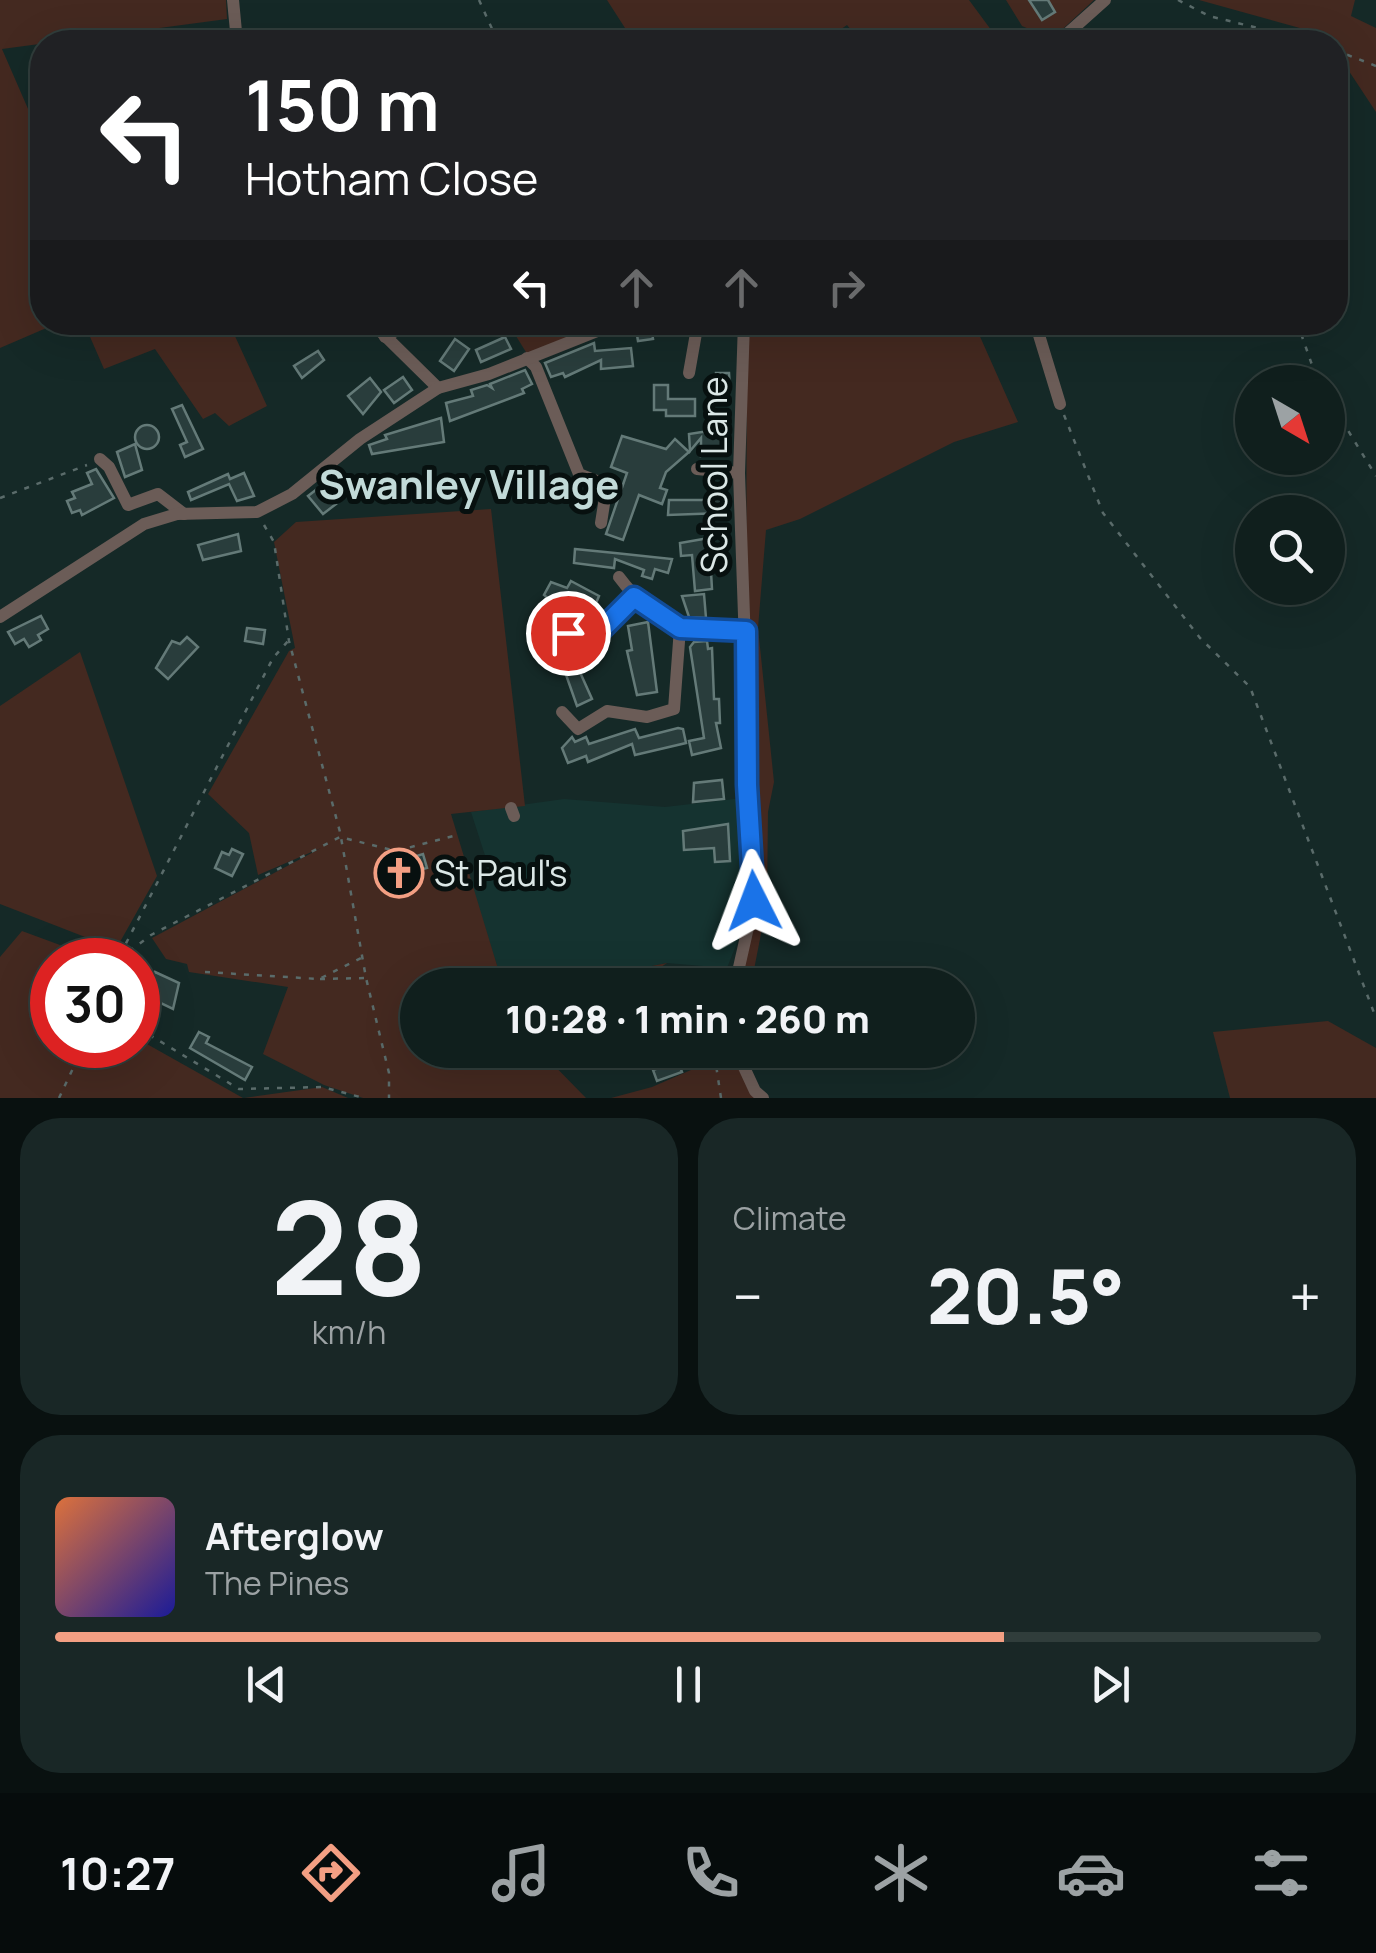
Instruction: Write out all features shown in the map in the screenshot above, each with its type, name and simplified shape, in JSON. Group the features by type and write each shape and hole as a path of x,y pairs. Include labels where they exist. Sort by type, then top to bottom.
{"street":[{"path":"232,0 236,30"},
{"path":"1071,30 1105,0"},
{"path":"388,335 385,337 438,388"},
{"path":"0,617 144,524 184,514 257,512 292,494 360,440 438,388 586,335"},
{"path":"689,374 696,335"},
{"name":"School Lane","path":"739,968 754,901 739,473 744,335"},
{"path":"1039,335 1060,404"},
{"path":"527,358 536,368 579,474 607,485 602,524"},
{"path":"100,459 109,468 128,505 158,494 184,514"},
{"path":"697,469 739,473"},
{"path":"618,577 634,597 680,628 746,631"},
{"path":"556,618 561,630 568,633 600,631 634,597"},
{"path":"562,712 578,729 607,711 647,717 674,709 680,628"},
{"path":"744,1068 754,1091 764,1098"}],"path":[{"path":"479,0 493,30"},
{"path":"1178,0 1208,16 1262,30"},
{"path":"1348,55 1376,66"},
{"path":"1302,335 1312,365"},
{"path":"1060,404 1103,514 1200,638 1250,687 1376,1018"},
{"path":"1345,426 1376,476"},
{"path":"0,498 100,459"},
{"path":"257,512 274,542 289,640 340,837 366,978 389,1073 389,1098"},
{"path":"289,640 273,658 120,958 168,926 340,837 396,851 457,834"},
{"path":"319,979 362,957"},
{"path":"206,972 366,978"},
{"path":"160,1041 239,1088 322,1087 364,1098"},
{"path":"60,1098 74,1068"},
{"path":"716,1068 721,1098"}],"shaded area":[{"path":"0,0 226,0 227,19 144,30 30,30 30,45 2,49 30,113 30,335 0,348"},
{"path":"607,0 969,0 991,30 851,30 847,25 840,30 626,30"},
{"path":"1006,0 1029,0 1042,20 1055,12 1048,0 1094,0 1062,30 1031,30 1022,26"},
{"path":"1199,0 1355,0 1351,16 1376,28 1376,112 1348,70 1348,30 1307,30"},
{"path":"89,335 234,335 267,406 229,426 215,413 203,419 155,349 104,369"},
{"path":"515,335 579,335 529,357"},
{"path":"747,335 979,335 1018,422 954,442 800,519 766,530 758,628 774,782 768,812 767,903 754,968 739,968 757,904 758,793 746,631"},
{"path":"491,509 525,806 451,814 498,968 400,968 400,1068 557,1068 586,1098 363,1098 324,1085 263,1054 288,987 189,972 187,964 166,959 160,950 160,938 152,938 321,848 258,875 249,833 208,794 289,651 295,648 274,542 296,522"},
{"path":"80,652 157,876 122,938 88,938 0,904 0,706"},
{"path":"743,798 746,920 727,968 667,963 642,968 498,968 471,883 492,877 471,812 564,799 665,807"},
{"path":"22,931 41,938 30,938 30,1068 160,1068 160,1051 243,1098 0,1098 0,957"},
{"path":"1328,1021 1376,1048 1376,1098 1230,1098 1213,1032"},
{"path":"696,1068 746,1068 763,1098 611,1098 652,1087"},
{"path":"322,1087 348,1098 244,1098"}],"building":[{"path":"1029,0 1048,0 1055,12 1042,20"},
{"path":"637,335 652,335 653,339 638,341"},
{"path":"505,337 511,349 481,362 476,350"},
{"path":"455,339 469,349 454,371 440,361"},
{"path":"594,343 595,351 631,348 633,366 601,369 601,360 565,377 563,373 551,377 545,363"},
{"path":"318,351 324,360 302,378 294,366"},
{"path":"525,370 532,384 522,389 524,393 450,421 446,403 473,396 471,390 487,385 492,388 490,384"},
{"path":"716,373 729,373 730,390 716,390"},
{"path":"403,377 412,390 394,403 384,390"},
{"path":"370,378 381,392 363,414 348,396"},
{"path":"654,385 668,385 668,399 695,399 695,416 666,416 666,410 654,410"},
{"path":"182,405 203,449 185,457 180,445 187,442 172,409"},
{"path":"441,418 444,442 372,454 369,445 387,439 385,435"},
{"path":"147,425 156,428 156,446 147,449 138,446 135,437 138,428"},
{"path":"723,432 722,451 701,456 701,438 690,451 689,434"},
{"path":"622,436 666,449 675,439 689,452 666,472 660,488 667,490 662,504 639,495 623,540 606,534 627,473 611,467"},
{"path":"135,444 142,470 125,477 117,452"},
{"path":"96,469 114,498 82,515 80,510 72,513 67,501 75,498 72,492 92,484 87,473"},
{"path":"244,473 254,496 237,501 229,484 191,500 188,492 228,474 230,479"},
{"path":"321,486 336,504 323,514 308,496"},
{"path":"712,489 724,489 722,513 668,515 669,500 712,500"},
{"path":"238,534 241,551 203,560 198,545"},
{"path":"709,538 712,589 695,591 692,555 681,556 680,543"},
{"path":"575,549 672,559 668,573 655,569 652,579 642,576 644,570 615,559 614,568 574,563"},
{"path":"571,581 599,596 591,615 555,604 544,595 551,582 567,588"},
{"path":"704,594 706,618 689,617 682,596"},
{"path":"41,616 48,629 38,635 41,640 29,647 24,639 15,644 8,632"},
{"path":"648,622 657,692 637,695 627,651 632,650 628,626"},
{"path":"247,628 265,630 263,644 245,641"},
{"path":"187,637 198,647 168,679 156,668 172,641 180,644"},
{"path":"565,641 580,642 579,670 592,699 577,706 564,669"},
{"path":"707,641 708,649 712,648 714,699 719,699 720,723 716,723 721,748 692,755 689,741 704,738 690,647 694,642"},
{"path":"635,729 639,738 683,729 686,743 635,755 632,744 588,762 586,756 568,763 562,748 572,737 575,742 586,737 589,744"},
{"path":"722,780 724,799 693,802 694,783"},
{"path":"728,824 730,861 715,862 714,848 684,850 683,831"},
{"path":"232,849 243,854 232,876 215,868 222,852 229,855"},
{"name":"St Paul's","path":"423,854 427,868 387,879 383,866"},
{"path":"160,974 179,983 173,1009 160,1003"},
{"path":"199,1032 209,1037 206,1043 252,1067 245,1080 190,1048"},
{"path":"681,1068 682,1072 657,1081 653,1070"}],"place":[{"name":"St Paul's","path":"399,873"}],"district":[{"name":"Swanley Village","path":"469,483"}],"route":[{"path":"568,633 600,631 634,597 680,628 746,631 747,785 754,901"}]}
